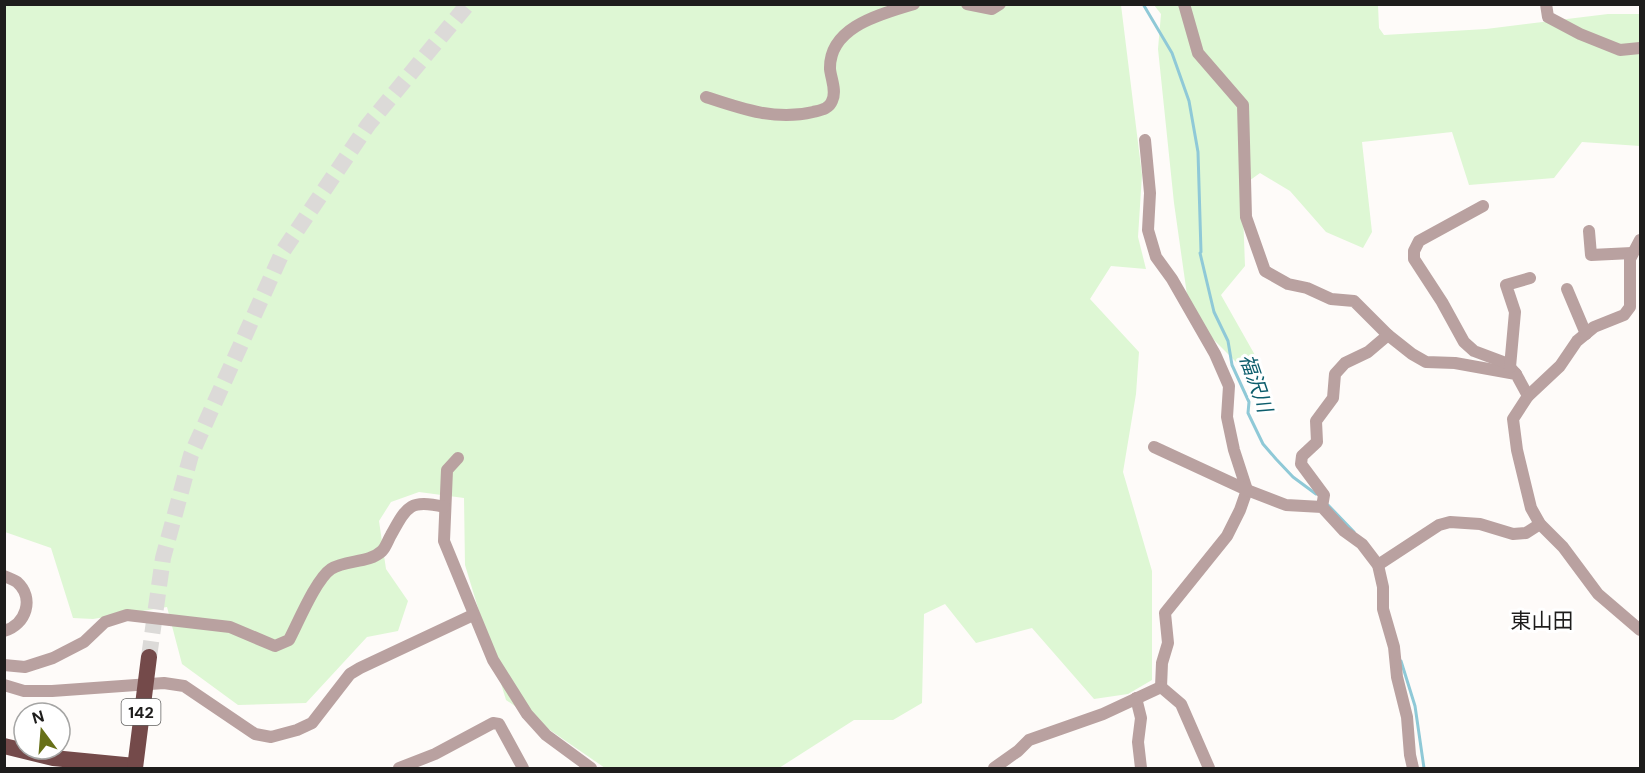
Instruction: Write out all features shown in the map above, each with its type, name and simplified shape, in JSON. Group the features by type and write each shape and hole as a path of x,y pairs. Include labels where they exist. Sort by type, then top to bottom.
{"highway":[{"name":"142","path":"135,767 149,657"},
{"path":"4,746 53,758 135,767"},
{"path":"4,755 43,763 87,768"}],"street":[{"path":"706,97 744,110 771,116 802,114 825,109 834,96 830,70 831,59 838,43 858,25 915,4"},
{"path":"967,4 992,9 1000,4"},
{"path":"1184,4 1198,52 1243,105 1246,217 1265,271 1288,284 1307,288 1331,299 1354,301 1388,335 1426,362 1513,370"},
{"path":"1545,4 1548,16 1580,34 1620,50 1641,48"},
{"path":"1145,140 1150,194 1148,230 1156,257 1172,279 1215,354 1229,386 1227,417 1247,490 1227,536 1165,613 1168,643 1162,663 1161,687"},
{"path":"1483,206 1419,240 1414,250 1414,259 1464,342 1474,351 1506,363 1513,370 1528,396"},
{"path":"1589,231 1591,255 1632,253"},
{"path":"1624,315 1630,307 1630,259 1641,240"},
{"path":"1513,370 1515,312 1506,285 1530,278"},
{"path":"1567,289 1586,334"},
{"path":"1641,312 1624,315 1594,327 1577,340 1560,366 1528,396 1513,418 1517,450 1531,508 1540,524 1563,547 1598,594 1641,630"},
{"path":"1322,507 1324,495 1301,464 1302,456 1317,442 1316,421 1333,398 1335,374 1345,363 1368,352 1388,335"},
{"path":"1154,447 1247,490 1286,505 1322,507 1344,531 1362,544 1378,565 1383,587 1383,609 1394,647 1397,677 1407,717 1413,768"},
{"path":"458,458 447,470 444,541 473,615 493,660 527,714 546,735 591,768"},
{"path":"4,665 25,667 53,658 84,642 105,622 127,615 230,627 275,646 289,640 321,579 332,568 369,559 383,550 404,512 414,504 426,503 444,507"},
{"path":"1378,565 1439,525 1450,522 1480,524 1513,534 1526,532 1540,524"},
{"path":"4,576 17,582 24,591 27,607 24,618 17,625 4,631"},
{"path":"4,685 24,691 164,683 184,686 255,734 271,737 312,723 350,675 360,668 473,615"},
{"path":"994,768 1029,740 1103,714 1161,687"},
{"path":"1161,687 1181,704 1209,768"},
{"path":"1136,698 1141,718 1138,742 1141,768"},
{"path":"399,768 435,754 493,723 499,724 523,768"}],"green space":[{"path":"5,5 1121,5 1142,175 1138,237 1146,269 1111,266 1090,299 1139,352 1136,394 1123,472 1152,571 1152,680 1128,694 1094,699 1032,628 976,643 945,604 924,614 922,703 893,720 854,720 779,768 605,768 506,700 465,565 464,498 419,492 391,502 379,521 386,569 408,601 398,631 367,637 306,703 238,705 182,664 167,607 93,619 73,618 51,548 5,532"},
{"path":"1154,5 1378,5 1379,28 1384,35 1486,29 1608,14 1640,14 1640,146 1582,142 1554,178 1469,185 1452,132 1362,142 1372,232 1363,248 1326,232 1290,191 1260,173 1242,186 1245,266 1221,295 1260,364 1246,372 1190,316 1174,203 1158,49 1161,14"}],"waterway":[{"name":"福沢川","path":"1143,4 1172,53 1189,101 1198,152 1200,253 1214,312 1228,341 1232,365 1249,402 1248,413 1263,444 1293,477 1316,494"},
{"name":"福沢川","path":"1328,505 1354,532"},
{"name":"福沢川","path":"1401,661 1415,706 1424,768"}],"tunnel":[{"path":"149,657 163,558 191,455 283,251 368,125 468,4"}],"district":[{"name":"東山田","path":"1542,621"}]}
